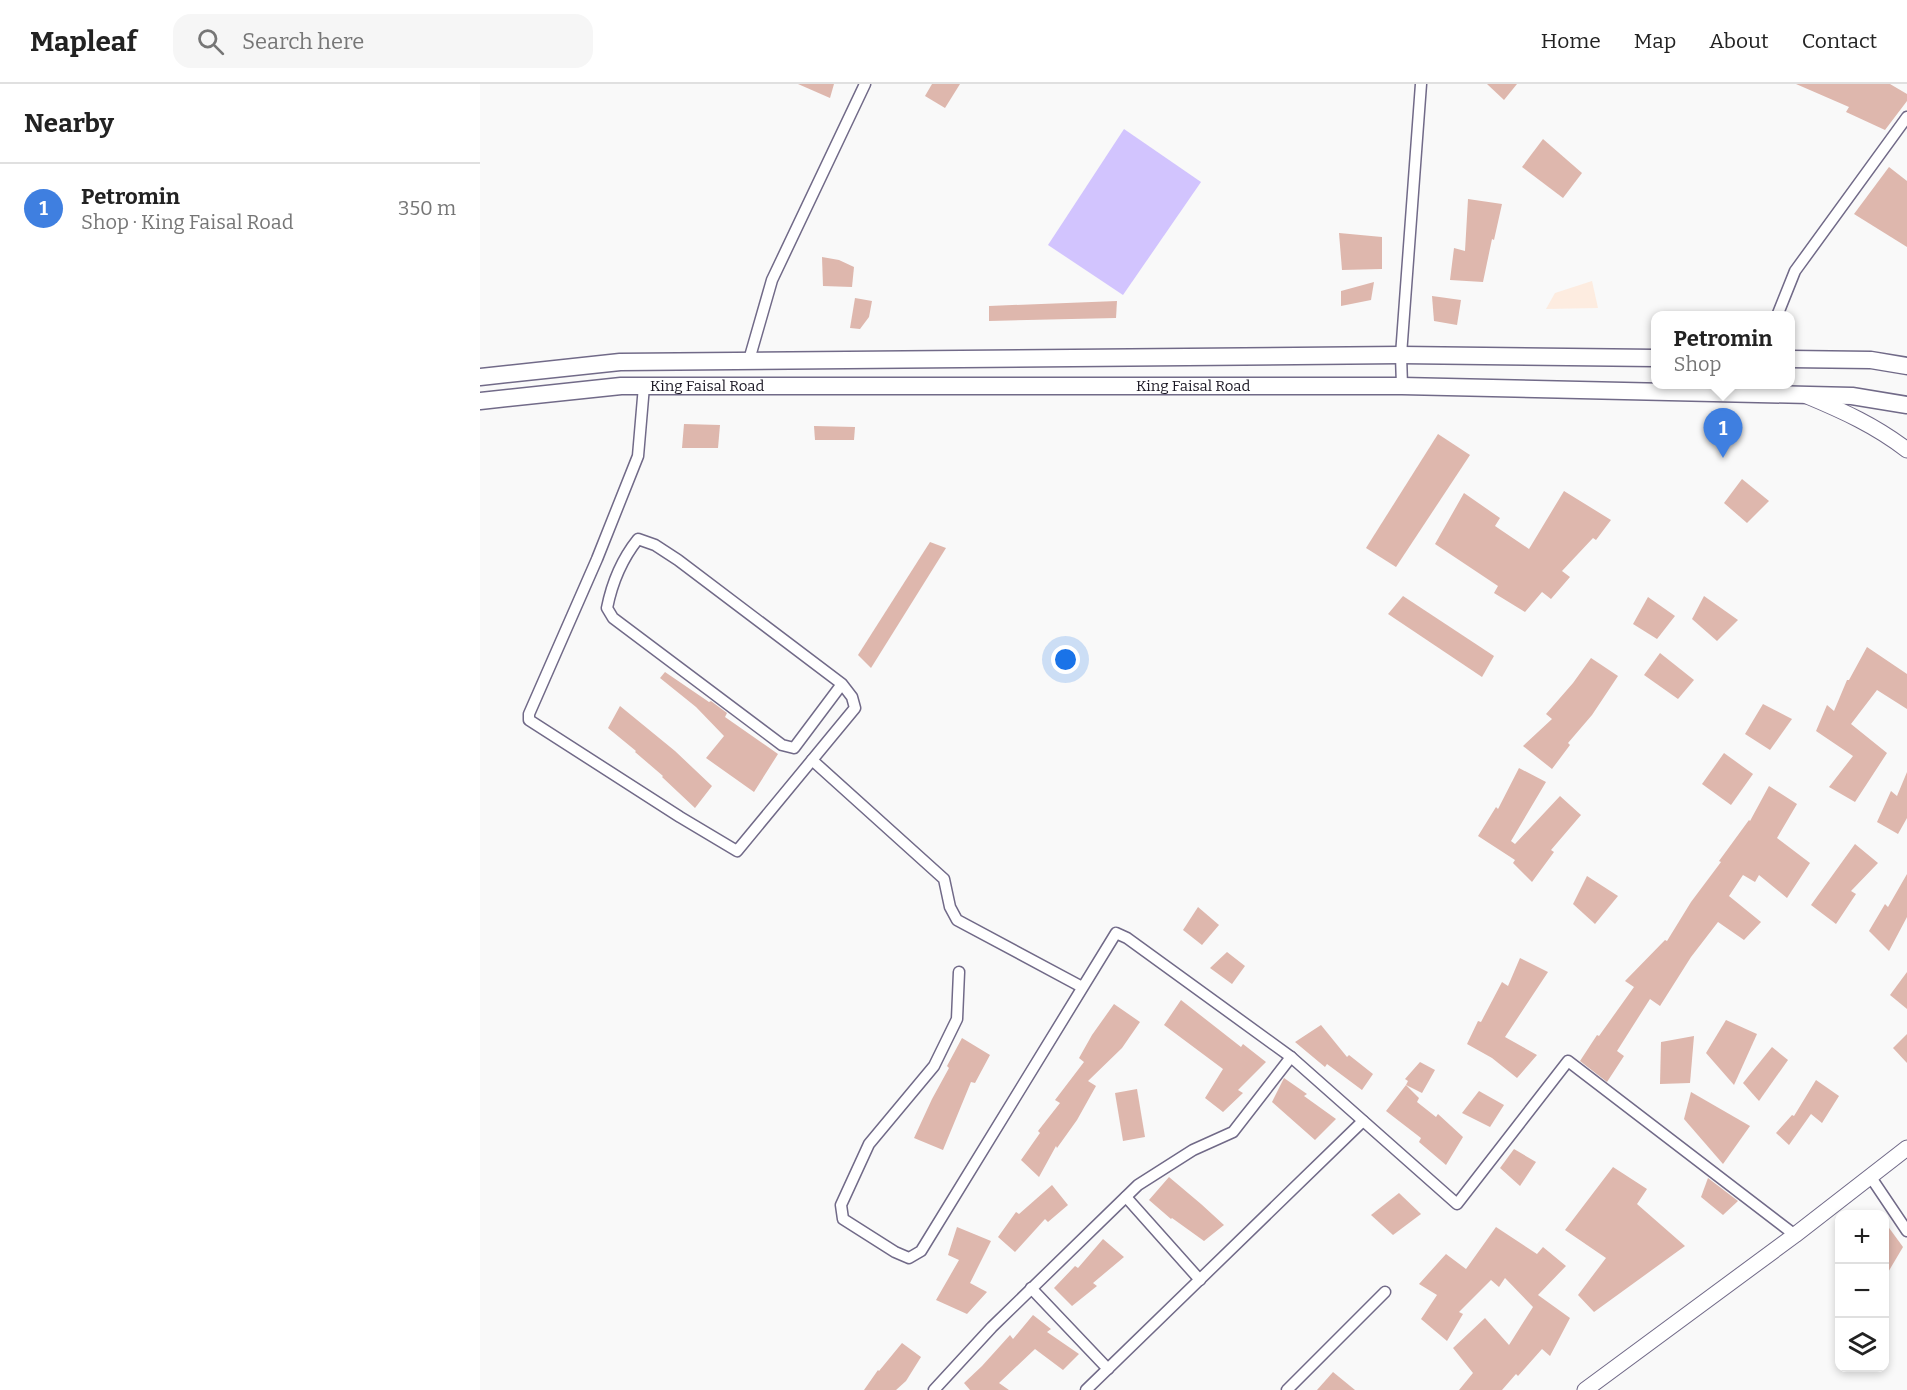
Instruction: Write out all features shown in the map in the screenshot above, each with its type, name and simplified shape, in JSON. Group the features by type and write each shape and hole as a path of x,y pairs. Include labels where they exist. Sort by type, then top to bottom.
{"main road":[{"name":"King Faisal Road","path":"480,377 620,362 1401,354 1651,358"},
{"path":"1795,359 1870,360 1907,366"},
{"name":"King Faisal Road","path":"480,401 621,386 1402,386 1801,394 1852,396 1907,405"}],"street":[{"path":"749,360 772,280 865,84"},
{"path":"1402,386 1401,354 1421,84"},
{"path":"1779,311 1795,272 1907,117"},
{"path":"644,386 638,456 597,559 529,714 529,720 737,851 855,708 852,697 842,684 655,544 638,539 627,553 610,592 607,608 613,618 782,745 794,748 842,684"},
{"path":"1801,394 1855,416 1907,450"},
{"path":"812,760 944,879 950,907 957,920 1082,987"},
{"path":"959,972 957,1019 934,1066 869,1144 841,1206 843,1219 895,1252 909,1258 921,1251 1116,933 1291,1057 1457,1204 1568,1061 1795,1235"},
{"path":"934,1390 992,1327 1138,1185 1193,1150 1233,1132 1291,1057"},
{"path":"1086,1390 1363,1121"},
{"path":"1585,1390 1795,1235 1907,1148"},
{"path":"1870,1176 1907,1231"},
{"path":"1126,1197 1200,1280"},
{"path":"1031,1288 1108,1369"},
{"path":"1287,1390 1385,1292"}],"shaded area":[{"path":"1124,129 1201,182 1123,295 1048,245"},
{"path":"1592,281 1598,308 1546,309 1555,293"}],"building":[{"path":"798,84 834,84 830,98"},
{"path":"932,84 960,84 945,108 925,96"},
{"path":"1487,84 1517,84 1504,100"},
{"path":"1796,84 1890,84 1907,94 1907,101 1885,130 1846,112 1849,107"},
{"path":"1543,139 1582,173 1563,198 1522,167"},
{"path":"1889,167 1907,181 1907,247 1854,214"},
{"path":"1468,199 1502,204 1483,282 1450,280 1454,248 1465,251"},
{"path":"1339,233 1382,237 1382,269 1342,270"},
{"path":"822,257 839,260 854,267 852,287 823,286"},
{"path":"1374,282 1371,300 1341,306 1341,291"},
{"path":"1432,296 1461,300 1457,325 1434,321"},
{"path":"855,298 872,301 869,317 860,329 850,328"},
{"path":"1117,301 1116,318 989,321 989,306"},
{"path":"684,424 720,425 718,448 682,448"},
{"path":"814,426 855,427 854,440 815,440"},
{"path":"1438,434 1470,455 1396,567 1366,548"},
{"path":"1742,479 1769,501 1747,523 1724,503"},
{"path":"1564,491 1611,520 1596,540 1593,538 1562,571 1570,577 1551,599 1542,592 1525,612 1494,593 1498,586 1435,544 1464,493 1500,518 1495,526 1529,549"},
{"path":"930,542 946,548 871,668 858,655"},
{"path":"1403,596 1494,656 1482,677 1388,614"},
{"path":"1704,596 1738,620 1717,641 1692,619"},
{"path":"1648,597 1675,616 1657,639 1633,624"},
{"path":"1867,647 1907,674 1907,709 1877,690 1851,724 1887,753 1855,802 1829,787 1853,756 1816,731 1827,705 1834,711 1847,680"},
{"path":"1660,653 1694,680 1678,699 1644,675"},
{"path":"1591,658 1618,676 1592,715 1568,743 1570,745 1552,769 1523,746 1552,719 1546,714"},
{"path":"665,672 709,702 711,701 727,713 725,717 778,754 754,792 706,758 724,736 696,707 660,678"},
{"path":"1763,704 1792,719 1770,750 1745,734"},
{"path":"620,706 675,751 712,786 695,808 636,751 608,728"},
{"path":"1724,753 1753,774 1731,805 1702,784"},
{"path":"1519,768 1546,782 1511,841 1515,844 1560,796 1581,815 1551,850 1554,852 1532,882 1513,863 1515,860 1478,836 1496,807 1498,809"},
{"path":"1907,772 1907,818 1898,834 1877,822 1891,791 1897,796"},
{"path":"1769,786 1797,804 1777,838 1810,863 1787,898 1759,875 1755,882 1743,875 1729,896 1761,922 1744,940 1718,922 1691,957 1660,1006 1650,999 1617,1051 1624,1056 1607,1082 1580,1061 1634,987 1625,981 1665,940 1667,941 1691,902 1721,862 1719,861 1750,821"},
{"path":"1855,844 1878,863 1851,891 1856,894 1836,924 1811,905"},
{"path":"1907,874 1907,917 1889,951 1869,931 1885,904 1888,907"},
{"path":"1587,876 1618,896 1595,924 1573,904"},
{"path":"1198,907 1219,925 1202,945 1183,930"},
{"path":"1227,952 1245,966 1232,984 1210,968"},
{"path":"1520,958 1548,972 1505,1037 1537,1055 1517,1078 1492,1058 1467,1044 1502,982 1508,986"},
{"path":"1907,972 1907,1009 1890,995"},
{"path":"1181,1000 1241,1047 1243,1044 1266,1062 1238,1090 1243,1093 1223,1112 1205,1098 1223,1069 1164,1025"},
{"path":"1114,1004 1140,1022 1122,1048 1088,1081 1096,1086 1077,1120 1057,1148 1056,1146 1039,1177 1021,1160 1040,1133 1038,1131 1060,1103 1055,1100 1084,1062 1079,1058"},
{"path":"1726,1020 1757,1034 1734,1085 1706,1053"},
{"path":"1321,1025 1347,1057 1349,1055 1373,1074 1362,1090 1327,1064 1325,1067 1295,1042"},
{"path":"1907,1034 1907,1063 1893,1048"},
{"path":"1694,1036 1690,1083 1660,1084 1661,1042"},
{"path":"962,1038 990,1055 975,1083 971,1082 943,1150 914,1138"},
{"path":"1772,1047 1788,1060 1759,1101 1743,1083"},
{"path":"1420,1062 1435,1070 1422,1093 1406,1085 1408,1081 1405,1079"},
{"path":"1284,1078 1336,1119 1315,1140 1272,1102"},
{"path":"1816,1080 1839,1096 1822,1123 1811,1114 1789,1145 1776,1133 1792,1115 1794,1116"},
{"path":"1406,1085 1419,1098 1417,1102 1436,1117 1438,1114 1463,1137 1446,1165 1419,1142 1421,1138 1386,1111"},
{"path":"1137,1089 1145,1137 1123,1141 1115,1093"},
{"path":"1479,1091 1504,1105 1490,1127 1462,1113"},
{"path":"1691,1092 1750,1126 1723,1164 1684,1119"},
{"path":"1514,1149 1536,1162 1520,1186 1500,1168"},
{"path":"1613,1167 1647,1189 1637,1204 1685,1246 1594,1312 1578,1295 1606,1258 1565,1230"},
{"path":"1169,1177 1224,1225 1204,1241 1171,1219 1149,1200"},
{"path":"1708,1178 1738,1201 1723,1215 1701,1197"},
{"path":"1052,1185 1068,1205 1048,1222 1045,1219 1015,1252 998,1237 1016,1212 1019,1214"},
{"path":"1399,1193 1421,1214 1393,1235 1371,1215"},
{"path":"957,1227 991,1241 970,1283 987,1292 967,1314 936,1300 959,1260 948,1255"},
{"path":"1496,1227 1537,1254 1543,1247 1566,1266 1538,1295 1570,1318 1550,1356 1542,1349 1502,1390 1459,1390 1473,1373 1453,1348 1485,1318 1509,1345 1533,1307 1505,1278 1499,1287 1491,1280 1459,1312 1463,1314 1447,1341 1421,1319 1437,1295 1419,1284 1446,1254 1466,1269"},
{"path":"1889,1228 1903,1247 1889,1271"},
{"path":"1103,1239 1124,1257 1093,1283 1097,1286 1072,1306 1054,1288 1075,1266 1078,1268"},
{"path":"1033,1315 1051,1329 1047,1332 1079,1354 1063,1370 1035,1349 999,1383 1009,1390 970,1390 964,1383 1010,1335 1013,1339"},
{"path":"902,1343 921,1357 906,1381 896,1390 864,1390 878,1370"},
{"path":"1333,1372 1355,1390 1317,1390"}],"place":[{"name":"Petromin","path":"1723,458"}]}
